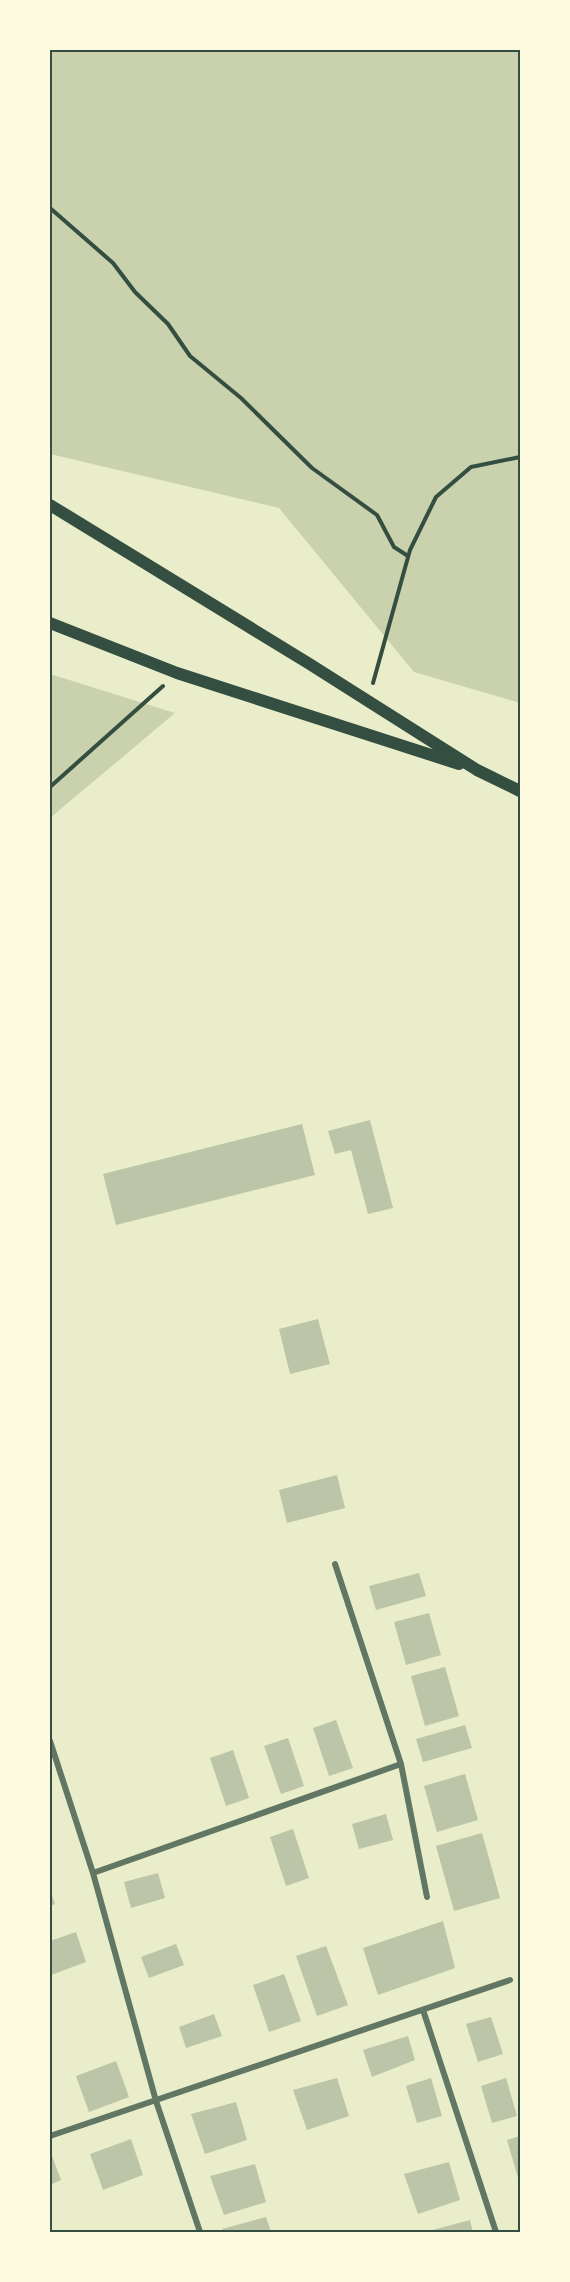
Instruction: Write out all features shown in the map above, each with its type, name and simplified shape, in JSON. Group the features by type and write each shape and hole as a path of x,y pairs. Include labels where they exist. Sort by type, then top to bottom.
{"main road":[{"path":"50,505 477,770 520,791"},
{"path":"50,623 177,673 477,770"}],"street":[{"path":"336,1564 401,1764 427,1897"},
{"path":"50,1741 93,1873 156,2101 200,2232"},
{"path":"93,1873 401,1764"},
{"path":"50,2136 510,1980"},
{"path":"423,2010 496,2232"}],"path":[{"path":"50,208 113,263 135,292 168,324 190,357 241,398 312,468 377,515 394,547 408,556"},
{"path":"368,701 408,556 436,497 471,467 520,457"},
{"path":"50,787 177,673"}],"green space":[{"path":"50,50 520,50 520,703 414,672 279,508 50,454"},
{"path":"50,674 175,713 50,818"}],"building":[{"path":"370,1120 393,1208 368,1214 351,1150 335,1154 328,1131"},
{"path":"302,1124 315,1175 116,1225 103,1174"},
{"path":"318,1319 330,1364 290,1374 279,1329"},
{"path":"337,1475 345,1508 287,1523 279,1490"},
{"path":"419,1573 426,1596 376,1610 369,1586"},
{"path":"429,1613 441,1655 406,1665 394,1622"},
{"path":"445,1667 459,1716 425,1726 411,1676"},
{"path":"336,1720 353,1768 329,1776 313,1728"},
{"path":"465,1725 472,1748 423,1762 416,1739"},
{"path":"288,1738 304,1786 281,1794 264,1746"},
{"path":"233,1750 249,1798 226,1806 210,1758"},
{"path":"465,1774 478,1820 437,1832 424,1786"},
{"path":"386,1814 393,1840 359,1849 352,1824"},
{"path":"293,1829 309,1878 286,1886 270,1837"},
{"path":"482,1833 500,1898 454,1911 436,1846"},
{"path":"158,1873 165,1898 131,1908 124,1882"},
{"path":"50,1890 55,1904 50,1906"},
{"path":"443,1921 455,1968 378,1995 363,1948"},
{"path":"76,1932 86,1962 51,1975 50,1941"},
{"path":"176,1944 184,1965 149,1978 141,1957"},
{"path":"326,1946 348,2005 317,2016 296,1956"},
{"path":"284,1974 301,2021 269,2032 253,1985"},
{"path":"214,2014 222,2036 186,2048 179,2027"},
{"path":"491,2017 503,2054 478,2062 466,2024"},
{"path":"408,2036 415,2060 372,2077 363,2050"},
{"path":"116,2061 129,2097 89,2112 76,2076"},
{"path":"337,2078 349,2116 307,2130 293,2090"},
{"path":"431,2078 442,2116 417,2123 406,2086"},
{"path":"506,2078 517,2116 492,2123 481,2086"},
{"path":"236,2102 247,2140 205,2154 191,2114"},
{"path":"520,2136 520,2177 518,2178 507,2140"},
{"path":"131,2139 143,2175 103,2190 90,2154"},
{"path":"52,2156 61,2180 50,2185 50,2157"},
{"path":"449,2162 460,2200 418,2214 404,2174"},
{"path":"255,2164 266,2202 224,2215 210,2176"},
{"path":"266,2217 271,2232 223,2232 222,2229"},
{"path":"470,2220 473,2232 425,2232"}]}
